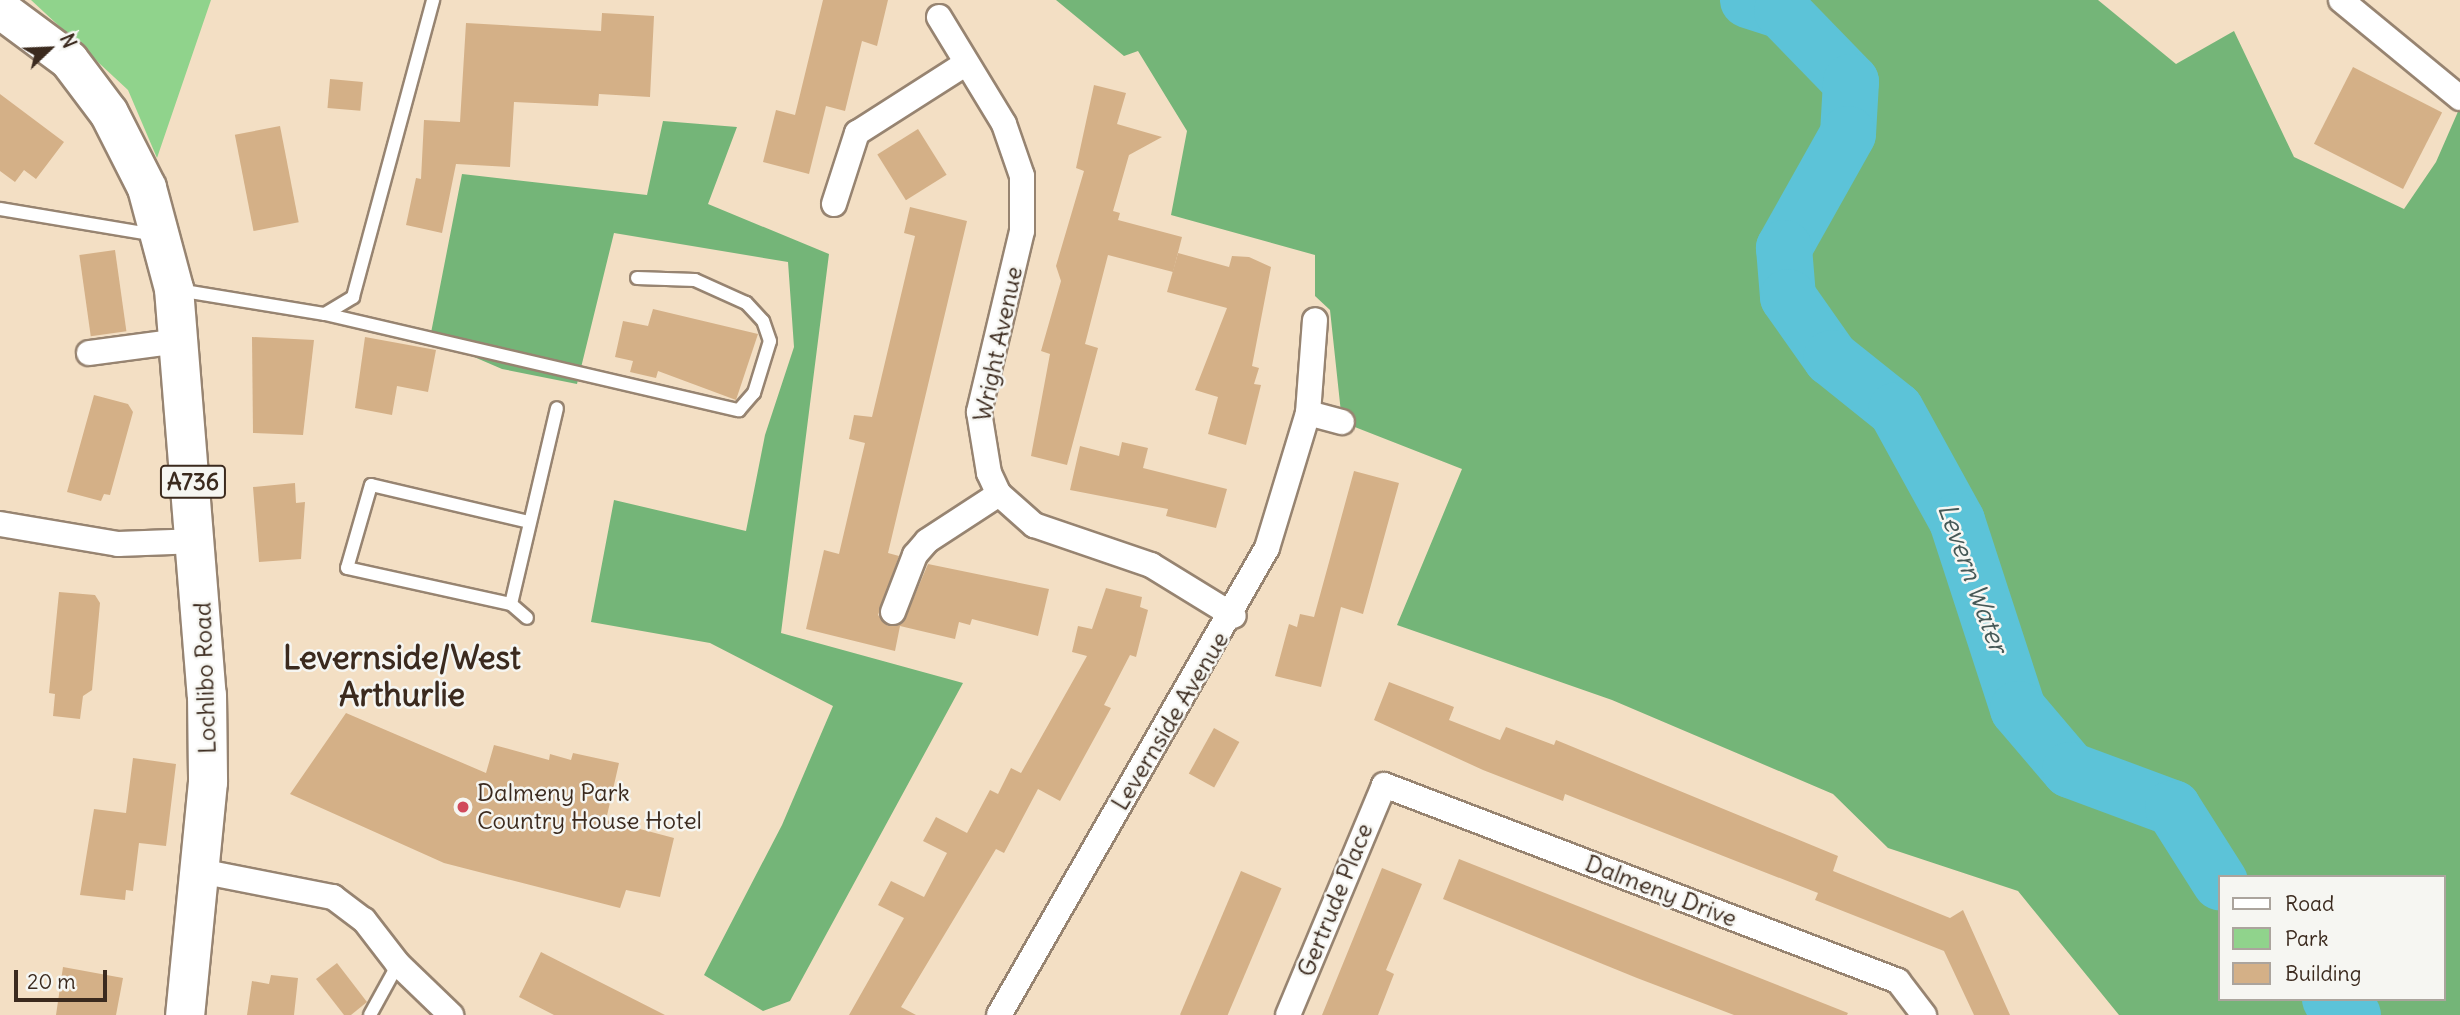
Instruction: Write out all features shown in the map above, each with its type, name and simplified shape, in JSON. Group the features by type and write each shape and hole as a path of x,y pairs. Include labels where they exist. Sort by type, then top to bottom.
{"main road":[{"name":"Lochlibo Road","path":"0,9 88,83 128,146 162,237 174,289 199,541 208,782 185,1015"}],"street":[{"path":"2341,0 2460,98"},
{"name":"Wright Avenue","path":"939,17 965,64 1004,124 1022,176 1022,232 979,412 980,442 999,494 1034,525 1151,565 1234,616"},
{"path":"834,204 857,133 965,64"},
{"name":"Levernside Avenue","path":"999,1015 1234,616 1281,516 1308,413 1315,320"},
{"path":"89,353 179,341"},
{"path":"1308,413 1342,422"},
{"path":"893,611 915,555 927,541 999,494"},
{"path":"0,524 118,544 199,541"},
{"name":"Gertrude Place","path":"1288,1015 1384,785"},
{"name":"Dalmeny Drive","path":"1384,785 1898,981 1924,1015"},
{"path":"200,871 333,897 365,920 398,964 451,1015"}],"lane":[{"path":"325,314 353,298 433,0"},
{"path":"0,209 162,237"},
{"path":"174,289 325,314 739,410 754,393 771,341 763,321 747,303 695,280 637,278"},
{"path":"511,604 556,408"},
{"path":"527,618 511,604 346,568 370,485 529,522"},
{"path":"369,1015 398,964"}],"green space":[{"path":"31,0 211,0 157,158 128,90"},
{"path":"1056,0 2098,0 2176,64 2234,31 2294,157 2404,209 2436,162 2460,107 2460,1015 2119,1015 2018,891 1888,848 1833,794 1612,700 1397,625 1462,469 1342,422 1330,310 1315,296 1315,255 1171,215 1187,131 1138,51 1124,56"},
{"path":"663,121 737,127 708,204 829,254 781,633 963,683 790,1001 763,1011 704,975 782,825 833,706 710,643 591,622 614,500 746,531 765,435 794,347 788,262 614,233 577,384 502,369 430,338 462,174 647,195"}],"building":[{"path":"823,0 888,0 877,46 862,41 845,111 826,106 809,174 763,162 776,110 795,115"},
{"path":"602,13 654,16 650,97 599,94 598,106 514,102 510,167 456,164 442,233 406,225 416,178 421,179 424,120 460,122 466,23 601,31"},
{"path":"2353,67 2442,112 2403,189 2314,144"},
{"path":"330,79 363,82 360,111 327,108"},
{"path":"1094,85 1126,93 1117,124 1162,137 1129,155 1113,211 1120,213 1118,220 1182,237 1173,272 1108,255 1085,344 1098,348 1067,465 1031,456 1050,354 1041,351 1061,281 1056,266 1084,171 1076,168"},
{"path":"0,94 64,142 36,179 24,170 15,182 0,171"},
{"path":"280,126 299,222 254,231 235,135"},
{"path":"918,129 947,175 906,200 877,154"},
{"path":"910,207 967,221 888,553 899,556 878,615 888,626 903,623 928,564 1049,589 1038,636 972,619 970,625 959,622 955,639 900,626 895,651 806,629 824,550 839,554 865,443 849,439 854,415 872,417 915,236 904,233"},
{"path":"115,250 126,331 91,336 79,255"},
{"path":"1178,253 1229,267 1232,256 1249,257 1271,267 1252,366 1259,368 1254,384 1261,385 1246,445 1208,434 1218,397 1195,390 1227,308 1167,292"},
{"path":"653,309 758,334 736,400 658,371 656,378 630,372 633,361 615,357 623,321 648,326"},
{"path":"252,337 314,340 303,435 253,433"},
{"path":"365,337 436,350 428,392 397,386 392,415 355,408"},
{"path":"94,395 128,404 133,412 110,495 104,494 101,501 67,492"},
{"path":"1122,442 1148,448 1143,468 1227,489 1216,528 1166,516 1168,509 1070,490 1080,446 1119,456"},
{"path":"1354,471 1399,483 1363,614 1341,607 1321,687 1275,676 1289,624 1297,627 1300,614 1314,617"},
{"path":"295,483 296,503 305,502 301,559 259,562 253,487"},
{"path":"1106,588 1142,597 1140,607 1148,610 1136,657 1130,655 1104,705 1111,708 1060,801 1038,789 1004,853 996,849 901,1007 916,1015 849,1015 904,918 878,905 891,881 924,897 947,853 923,841 936,817 967,833 990,790 998,794 1011,768 1021,773 1087,656 1072,652 1078,626 1092,629"},
{"path":"59,592 95,595 100,603 92,690 83,696 80,719 53,716 55,694 49,693"},
{"path":"1389,682 1454,707 1449,720 1500,740 1506,727 1554,745 1556,740 1838,856 1833,871 1950,918 1963,910 2010,1015 1974,1015 1944,951 1815,900 1818,893 1565,794 1563,801 1483,770 1374,720"},
{"name":"Dalmeny Park Country House Hotel","path":"346,713 486,773 494,745 549,760 550,754 571,760 573,753 619,763 606,820 674,838 660,897 626,890 620,908 444,863 290,794"},
{"path":"1214,728 1239,742 1214,788 1189,773"},
{"path":"133,758 176,764 166,846 139,843 133,891 126,890 125,900 80,895 94,809 126,813"},
{"path":"1459,859 1848,1013 1734,1015 1637,978 1443,899"},
{"path":"1382,868 1422,884 1386,970 1394,974 1378,1015 1322,1015"},
{"path":"1241,871 1282,888 1228,1015 1180,1015"},
{"path":"541,952 665,1015 554,1015 519,997"},
{"path":"337,963 367,1002 351,1015 344,1015 316,979"},
{"path":"63,967 123,978 116,1015 56,1015"},
{"path":"271,975 298,978 294,1015 247,1015 252,981 269,984"}],"waterway":[{"name":"Levern Water","path":"1748,0 1782,11 1851,82 1848,134 1784,248 1788,297 1831,358 1896,410 1957,521 2018,709 2070,770 2173,808 2218,879"},
{"name":"Levern Water","path":"2333,1001 2353,1015"}],"place":[{"name":"Dalmeny Park Country House Hotel","path":"463,807"}],"district":[{"name":"Levernside/West Arthurlie","path":"402,678"}]}
